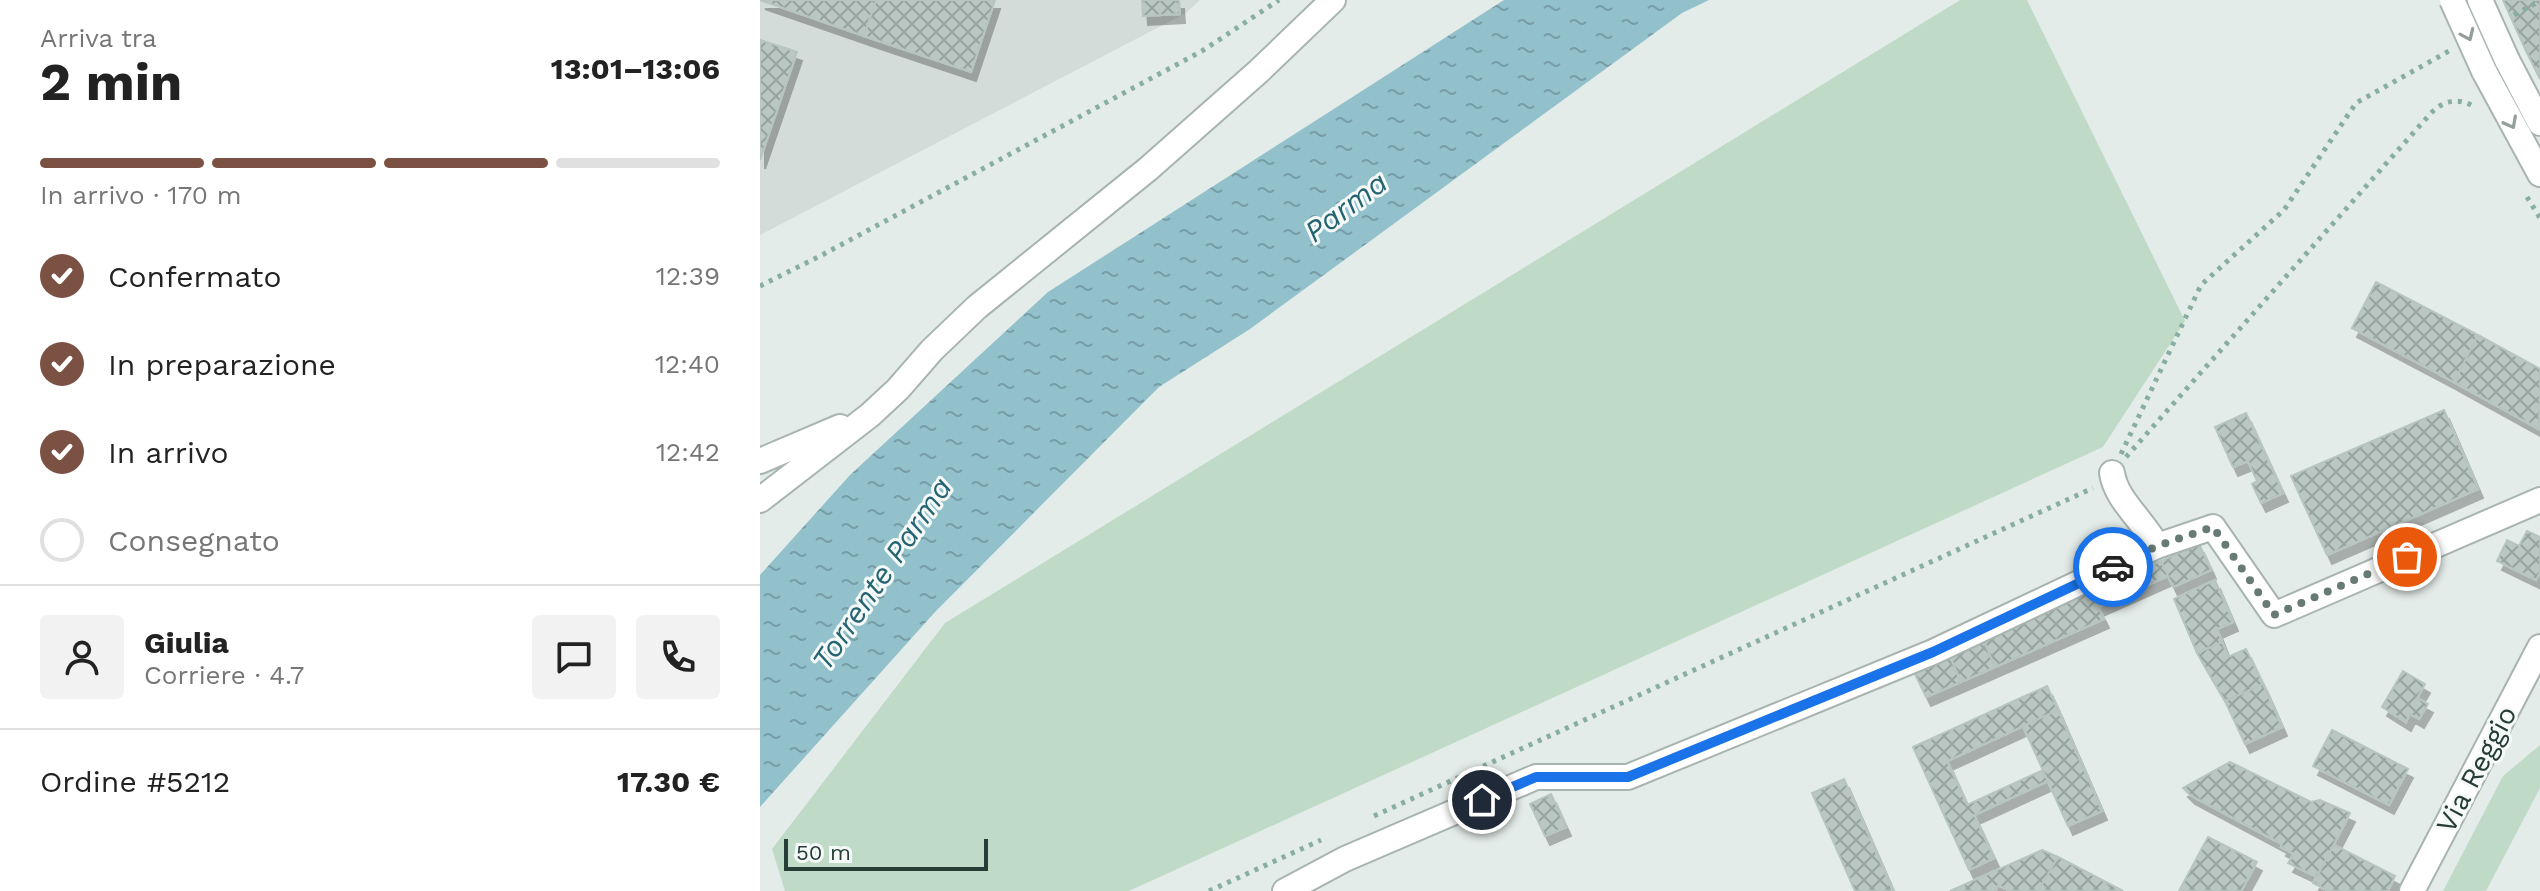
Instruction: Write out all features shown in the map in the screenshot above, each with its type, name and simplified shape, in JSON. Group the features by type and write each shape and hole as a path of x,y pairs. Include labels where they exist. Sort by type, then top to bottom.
{"street":[{"path":"760,500 840,439 898,389 932,350 977,307 1148,169 1259,71 1333,0"},
{"path":"2452,0 2484,71 2540,174"},
{"path":"2480,0 2540,123"},
{"path":"760,461 863,416 898,389"},
{"path":"2112,473 2117,492 2144,523 2157,546"},
{"path":"1285,891 1345,859 1536,777 1628,777 1933,652 2157,546 2213,527 2274,615 2540,500"},
{"name":"Via Reggio","path":"2412,891 2540,647"}],"path":[{"path":"760,286 1202,51 1279,0"},
{"path":"2514,16 2540,1"},
{"path":"2112,473 2201,285 2284,210 2356,103 2461,45"},
{"path":"1369,818 2090,490 2112,473 2431,113 2447,102 2459,100 2470,104 2479,113"},
{"path":"1209,891 1325,838"}],"shaded area":[{"path":"760,0 1200,0 1186,13 760,235"}],"green space":[{"path":"1960,0 2027,0 2185,321 2103,447 1129,891 785,891 772,849 945,623"},
{"path":"2540,745 2540,788 2486,891 2443,891 2503,776"}],"water":[{"path":"1504,0 1709,0 1682,13 1250,329 1159,387 935,612 760,807 760,575 850,475 1048,292"}],"building":[{"path":"760,0 876,0 864,36"},
{"path":"876,0 995,0 971,72 864,36"},
{"path":"1142,0 1179,0 1180,14 1143,16"},
{"path":"2503,0 2540,0 2540,79 2526,51"},
{"path":"760,40 797,52 760,160"},
{"path":"2376,282 2478,335 2454,382 2352,328"},
{"path":"2478,335 2540,369 2539,429 2454,382"},
{"path":"2444,410 2478,489 2327,555 2291,476"},
{"path":"2246,413 2283,493 2261,503 2252,484 2257,481 2248,461 2233,467 2215,427"},
{"path":"2527,531 2540,537 2540,572 2536,580 2497,561 2507,540 2519,546"},
{"path":"2199,544 2211,570 2173,587 2161,561"},
{"path":"2161,561 2168,576 2098,607 2104,619 1995,667 1983,639"},
{"path":"2215,580 2233,622 2217,629 2222,642 2197,653 2174,599"},
{"path":"1983,639 1995,667 1961,682 1949,654"},
{"path":"2222,642 2228,657 2246,649 2263,684 2225,701 2197,653"},
{"path":"1949,654 1961,682 1926,697 1913,670"},
{"path":"2403,671 2425,684 2417,698 2428,704 2419,719 2410,714 2406,722 2382,707"},
{"path":"2263,684 2282,727 2245,744 2225,701"},
{"path":"2047,686 2058,710 1947,761 1967,805 2043,770 2048,781 1974,815 1994,858 1969,870 1913,747"},
{"path":"2058,710 2102,811 2068,826 2023,726"},
{"path":"2332,730 2408,769 2389,805 2313,766"},
{"path":"2230,762 2311,802 2320,800 2350,813 2317,877 2288,863 2294,854 2281,847 2282,844 2190,795 2183,788"},
{"path":"1844,779 1893,891 1855,891 1815,800 1812,793"},
{"path":"1551,794 1566,827 1545,836 1530,804"},
{"path":"2208,837 2257,862 2241,891 2179,891"},
{"path":"2334,845 2395,876 2388,891 2329,891 2313,883"},
{"path":"2042,850 2058,857 2038,891 2010,891 1998,885 1995,891 1950,891"},
{"path":"2058,857 2123,891 2038,891"}],"way so far":[{"path":"2113,567 2157,546 2213,527 2274,615 2407,557"}],"route":[{"path":"1482,800 1536,777 1628,777 1933,652 2113,567"}],"water label":[{"name":"Parma","path":"1346,207"},
{"name":"Torrente Parma","path":"882,574"}]}
